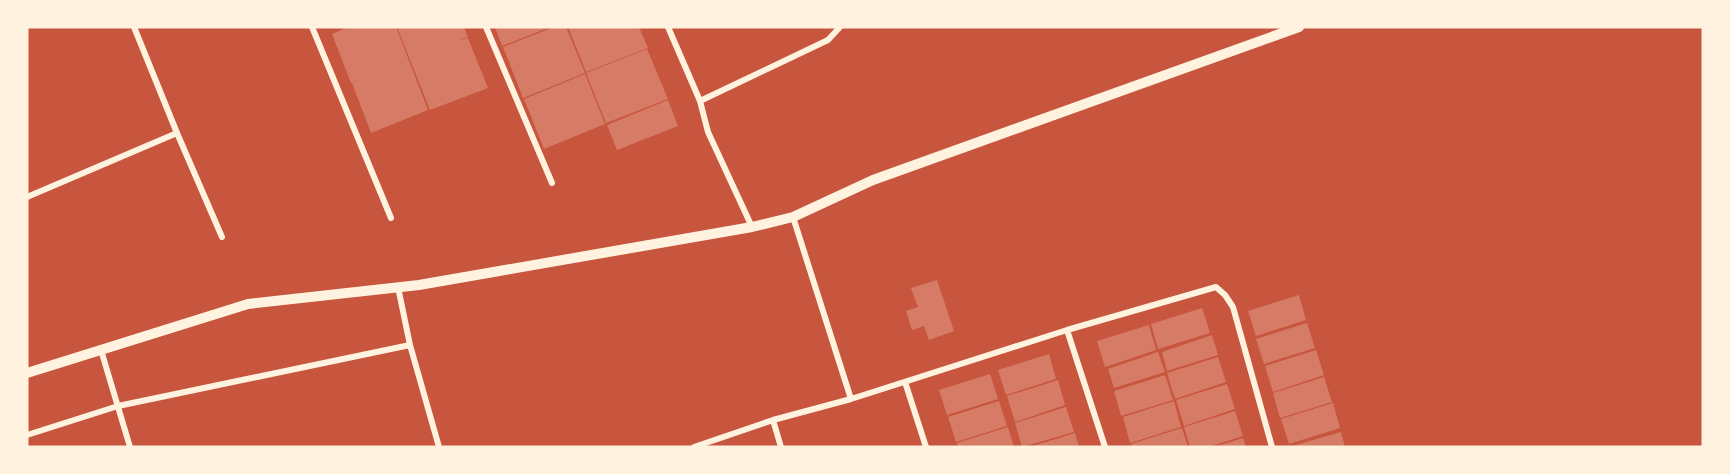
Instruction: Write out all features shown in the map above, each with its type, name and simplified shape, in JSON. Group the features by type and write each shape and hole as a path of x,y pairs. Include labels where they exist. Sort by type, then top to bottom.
{"street":[{"path":"134,27 222,237"},
{"path":"312,27 391,218"},
{"path":"486,27 552,183"},
{"path":"668,27 700,102 708,132 752,227"},
{"path":"700,102 828,40 840,27"},
{"path":"27,373 248,304 419,285 752,227 793,217 873,180 1299,27"},
{"path":"28,195 177,133"},
{"path":"793,217 851,399"},
{"path":"398,287 410,345 439,447"},
{"path":"694,447 773,420 851,399 1067,330 1216,287 1233,307 1272,447"},
{"path":"1067,330 1106,447"},
{"path":"27,435 118,406 410,345"},
{"path":"101,350 130,447"},
{"path":"905,382 926,447"},
{"path":"773,420 781,447"}],"building":[{"path":"348,27 396,27 428,110 371,133 352,83 362,78 351,83 332,34"},
{"path":"397,27 464,27 468,37 457,41 468,38 488,88 430,110"},
{"path":"495,27 550,27 502,46"},
{"path":"554,27 566,27 585,73 523,98 503,47"},
{"path":"568,27 639,27 648,48 586,72"},
{"path":"647,49 668,99 606,123 586,73"},
{"path":"585,74 605,124 544,149 524,99"},
{"path":"668,100 678,126 617,150 607,125"},
{"path":"937,280 954,331 929,340 924,326 912,330 906,311 918,307 911,288"},
{"path":"1299,295 1306,320 1256,336 1248,311"},
{"path":"1202,308 1210,333 1158,349 1151,324"},
{"path":"1307,323 1315,348 1264,364 1256,339"},
{"path":"1149,325 1156,350 1105,367 1097,341"},
{"path":"1212,335 1218,355 1167,371 1162,352"},
{"path":"1316,350 1324,375 1273,392 1265,366"},
{"path":"1158,352 1165,372 1114,388 1108,369"},
{"path":"1049,354 1056,379 1006,395 998,370"},
{"path":"1218,357 1226,382 1175,399 1167,373"},
{"path":"990,374 998,399 947,415 939,390"},
{"path":"1165,375 1173,400 1121,416 1114,391"},
{"path":"1324,377 1332,402 1280,418 1273,393"},
{"path":"1058,380 1065,405 1015,422 1007,396"},
{"path":"1227,384 1235,409 1184,426 1176,400"},
{"path":"999,401 1007,426 956,442 948,417"},
{"path":"1174,401 1181,427 1130,443 1123,417"},
{"path":"1333,403 1340,428 1289,444 1281,419"},
{"path":"1066,407 1074,432 1022,447 1015,423"},
{"path":"1235,411 1243,436 1208,447 1190,447 1184,427"},
{"path":"1008,427 1014,447 958,447 957,443"},
{"path":"1182,428 1188,447 1132,447 1131,444"},
{"path":"1341,432 1345,447 1292,447 1292,446"},
{"path":"1075,433 1079,447 1033,447 1033,446"},
{"path":"1243,438 1246,447 1217,447 1217,446"}]}
